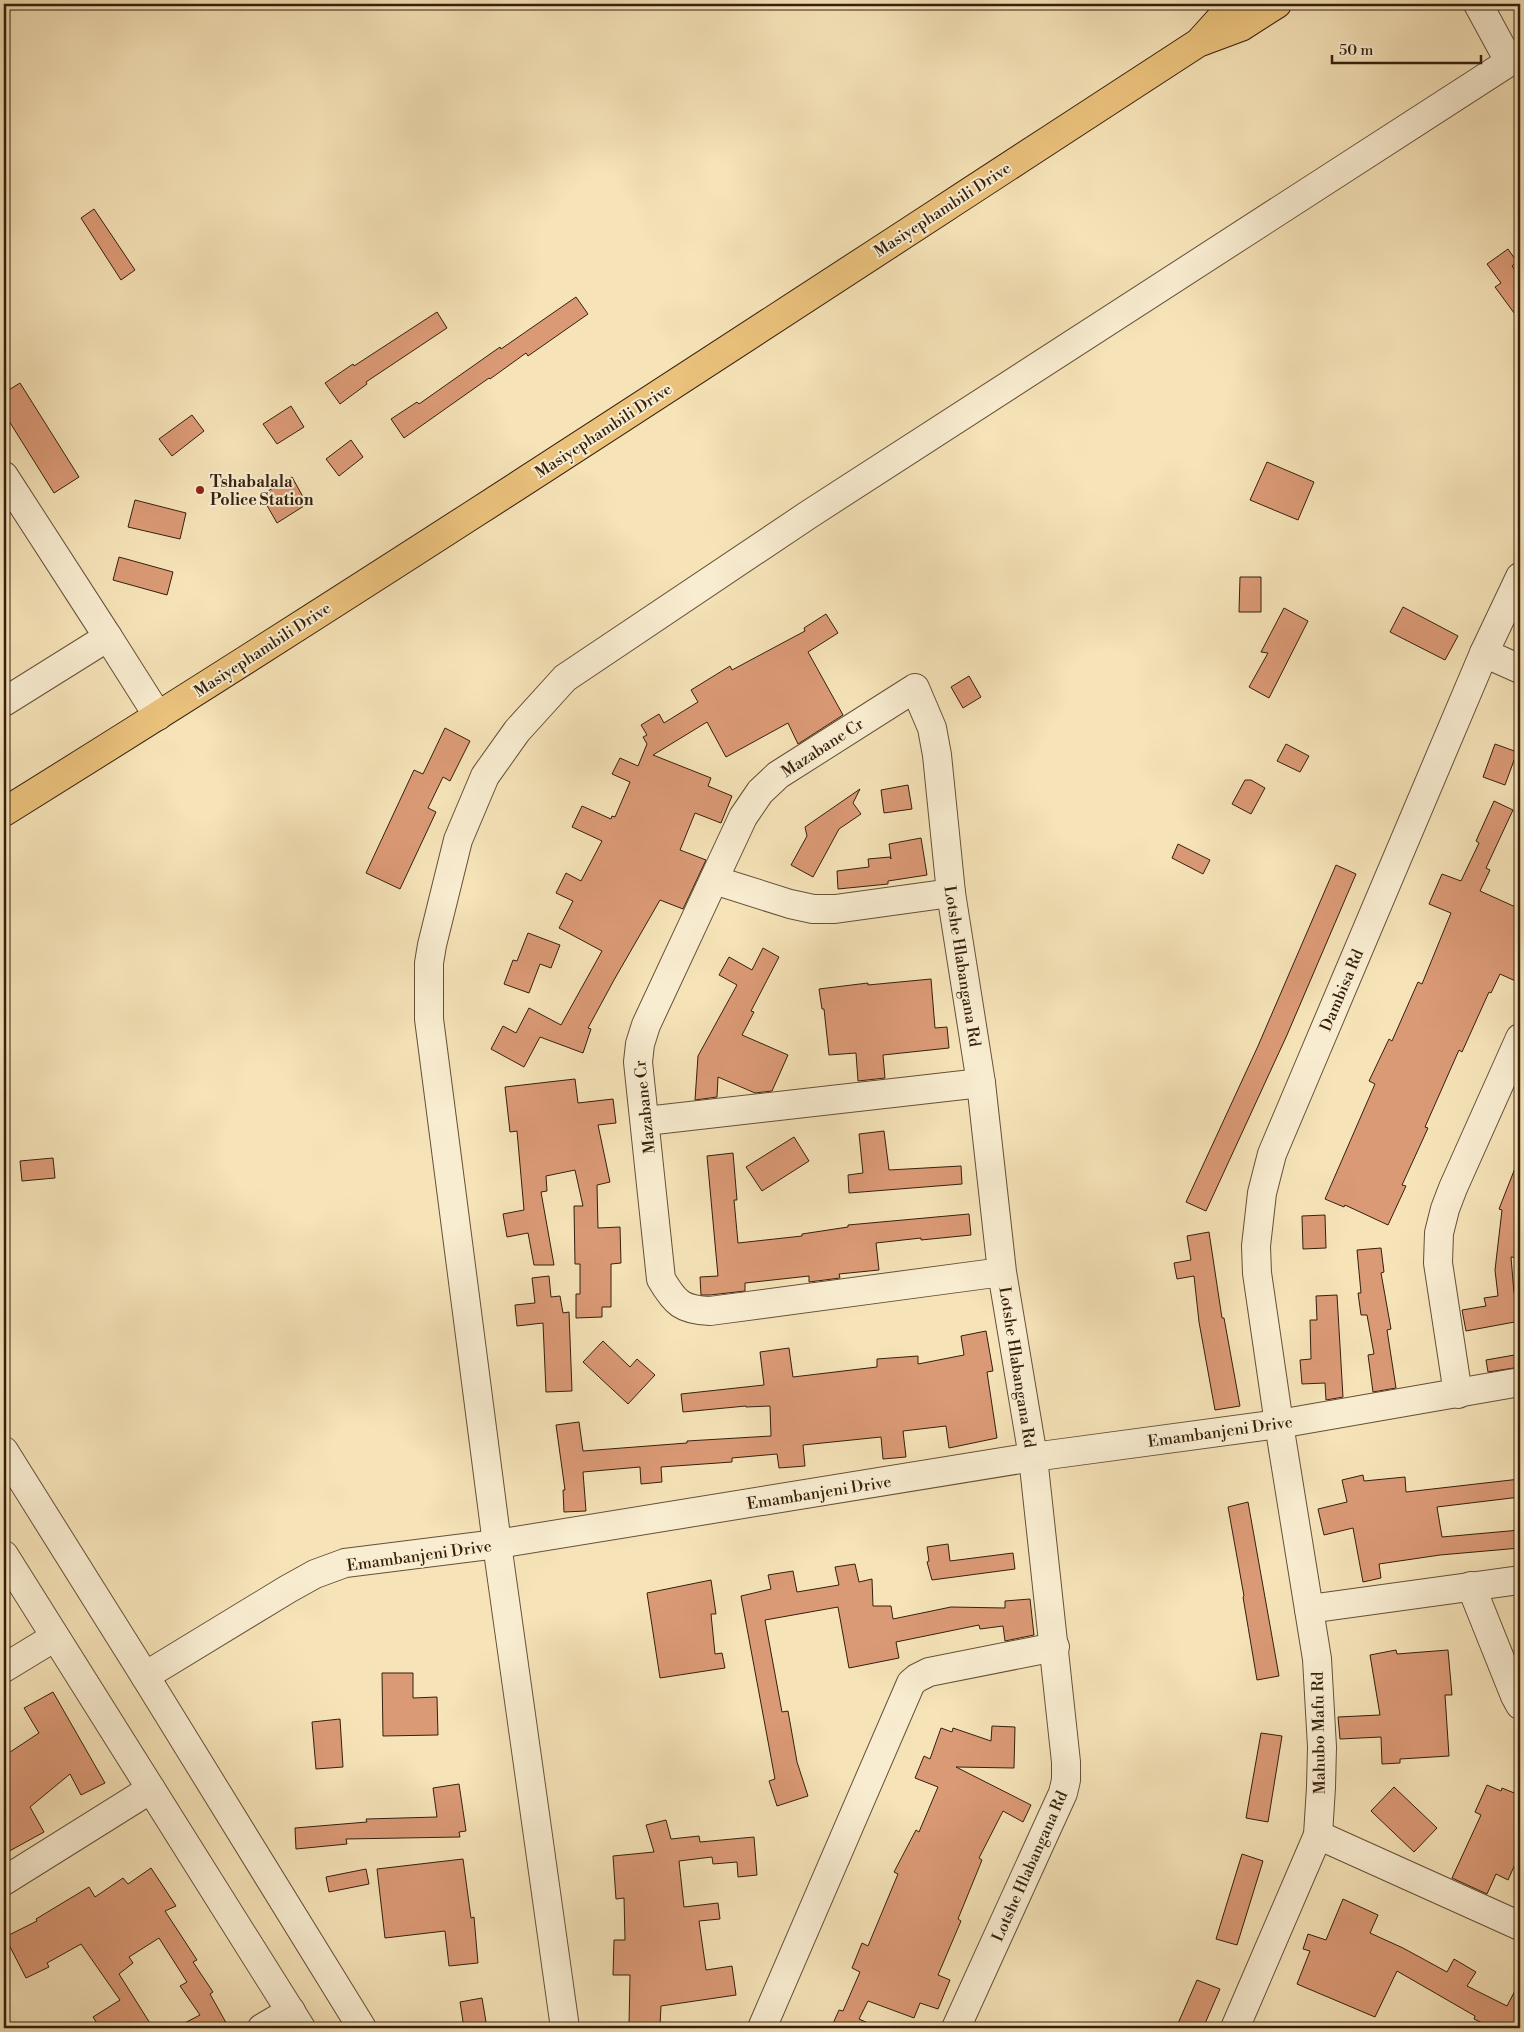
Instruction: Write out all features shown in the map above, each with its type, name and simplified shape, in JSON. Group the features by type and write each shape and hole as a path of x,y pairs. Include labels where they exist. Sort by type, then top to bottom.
{"main road":[{"name":"Masiyephambili Drive","path":"1198,43 1228,9 1236,4"},
{"name":"Masiyephambili Drive","path":"4,812 158,716 681,380 1198,43 1241,27 1277,4"}],"street":[{"path":"565,2028 497,1544 429,1019 429,972 432,945 458,840 485,776 542,701 565,678 808,515 1515,58 1478,4"},
{"path":"4,476 158,716"},
{"name":"Dambisa Rd","path":"1279,1424 1257,1273 1256,1246 1262,1193 1272,1154 1484,653 1520,577"},
{"path":"4,702 108,637"},
{"path":"1484,653 1520,669"},
{"name":"Mazabane Cr","path":"915,688 800,760 778,775 760,792 743,817 646,1025 640,1044 638,1062 646,1121 661,1279 678,1304 692,1310 710,1312 1002,1272"},
{"name":"Lotshe Hlabangana Rd","path":"915,688 932,728 937,755 951,893 981,1083 1002,1272 1033,1456 1066,1762 1066,1780 1063,1793 956,2028"},
{"path":"714,880 790,904 813,909 835,909 951,893"},
{"path":"1458,1394 1441,1291 1438,1263 1439,1232 1453,1188 1520,1038"},
{"path":"646,1121 981,1083"},
{"name":"Emambanjeni Drive","path":"145,1676 288,1589 315,1574 345,1563 497,1544 1033,1456 1279,1424 1520,1382"},
{"name":"Mahubo Mafu Rd","path":"1235,2028 1318,1835 1322,1747 1317,1659 1279,1424"},
{"path":"4,1451 362,2028"},
{"path":"4,1555 296,2020 262,2028"},
{"path":"1309,1609 1520,1580"},
{"path":"1471,1586 1515,1696 1520,1704"},
{"path":"4,1668 55,1637"},
{"path":"762,2028 911,1683 929,1672 1054,1647"},
{"path":"4,1881 151,1789"},
{"path":"1318,1835 1520,1926"}],"building":[{"path":"94,209 135,270 121,280 81,218"},
{"path":"1508,249 1517,262 1512,266 1520,277 1520,321 1495,287 1501,283 1487,264"},
{"path":"576,297 588,314 528,356 526,353 404,438 391,419 417,402 419,404"},
{"path":"437,312 447,328 366,382 367,384 340,404 325,383"},
{"path":"20,383 79,477 54,493 4,413 4,393"},
{"path":"291,406 304,427 277,444 263,424"},
{"path":"192,415 204,431 172,456 159,439"},
{"path":"351,440 363,457 339,476 326,459"},
{"path":"1267,462 1314,482 1298,520 1250,500"},
{"path":"292,477 307,504 277,523 261,495"},
{"path":"135,500 186,513 180,539 128,527"},
{"path":"119,557 173,572 167,595 113,580"},
{"path":"1240,577 1261,577 1261,612 1239,612"},
{"path":"1403,607 1458,636 1445,660 1390,632"},
{"path":"1284,608 1308,621 1269,698 1249,687 1268,653 1261,652"},
{"path":"826,614 838,633 808,652 843,715 798,744 788,723 726,757 707,722 653,755 711,778 708,786 732,796 721,823 695,813 680,850 706,860 683,909 660,900 588,1028 591,1029 583,1053 540,1037 524,1067 491,1049 503,1026 516,1033 529,1008 561,1025 602,951 559,928 573,901 556,893 566,873 581,881 602,841 572,827 582,806 611,819 612,816 615,817 630,782 612,774 620,758 638,766 647,744 643,737 647,735 641,725 659,714 664,723 698,702 691,690 730,666 732,670 805,631 804,628"},
{"path":"969,676 981,697 963,708 951,687"},
{"path":"445,728 470,741 450,781 443,777 428,808 436,812 400,889 366,873 414,770 423,774"},
{"path":"1286,744 1309,756 1300,772 1277,761"},
{"path":"1495,744 1517,752 1505,785 1483,777"},
{"path":"1245,780 1251,780 1265,788 1251,814 1232,804"},
{"path":"908,785 912,809 884,813 881,790"},
{"path":"860,789 853,803 861,814 839,829 813,877 791,865 807,836 805,827"},
{"path":"1494,801 1513,810 1486,868 1490,870 1480,891 1520,909 1520,983 1500,974 1491,993 1489,992 1462,1052 1459,1050 1425,1127 1428,1128 1402,1185 1406,1186 1388,1225 1345,1205 1344,1207 1325,1199 1375,1084 1369,1081 1389,1039 1392,1041 1418,982 1422,984 1451,913 1429,904 1442,874 1461,881 1479,843 1476,841"},
{"path":"921,838 927,875 888,881 888,884 838,889 837,871 869,867 868,859 890,857 891,859 889,844"},
{"path":"1178,844 1210,860 1203,874 1172,858"},
{"path":"1336,865 1356,874 1287,1035 1206,1211 1186,1202 1258,1046"},
{"path":"528,933 560,945 551,968 540,964 529,993 504,984 513,960 517,961"},
{"path":"763,948 779,957 751,1011 754,1012 742,1035 788,1055 772,1091 755,1093 718,1077 717,1097 695,1100 698,1056 737,985 719,975 729,957 752,970"},
{"path":"931,979 935,1028 947,1027 949,1048 883,1055 885,1078 858,1081 856,1053 829,1055 824,1009 822,1009 819,989 868,983 868,985"},
{"path":"575,1079 578,1103 613,1099 616,1123 598,1125 610,1182 597,1185 598,1228 620,1227 621,1263 611,1264 611,1307 602,1307 602,1317 576,1318 576,1294 580,1294 580,1264 575,1264 574,1206 583,1206 575,1170 546,1176 547,1191 541,1192 554,1265 534,1265 528,1233 507,1237 503,1214 524,1210 517,1131 510,1132 505,1087"},
{"path":"884,1131 889,1170 961,1166 962,1184 849,1193 848,1175 863,1173 859,1134"},
{"path":"794,1137 809,1161 762,1191 746,1167"},
{"path":"733,1153 737,1200 734,1200 738,1243 802,1236 802,1234 848,1227 848,1225 969,1214 971,1235 876,1243 879,1270 839,1274 840,1278 809,1282 809,1276 745,1283 745,1291 701,1295 700,1277 718,1276 707,1156"},
{"path":"53,1158 55,1178 22,1181 20,1161"},
{"path":"1519,1158 1520,1258 1511,1257 1514,1293 1520,1292 1520,1321 1466,1331 1462,1310 1486,1306 1484,1298 1498,1296 1495,1270 1502,1210 1499,1209"},
{"path":"1325,1215 1326,1248 1303,1249 1302,1216"},
{"path":"1209,1232 1222,1318 1224,1318 1240,1406 1215,1410 1199,1322 1194,1276 1177,1279 1174,1263 1191,1260 1187,1236"},
{"path":"1381,1248 1384,1272 1381,1273 1391,1329 1387,1330 1396,1388 1373,1392 1368,1355 1374,1354 1367,1315 1361,1315 1358,1293 1361,1293 1357,1250"},
{"path":"549,1276 551,1297 560,1296 563,1313 569,1312 572,1391 546,1392 543,1323 517,1326 515,1305 535,1303 532,1278"},
{"path":"1337,1295 1343,1397 1326,1400 1325,1383 1302,1384 1300,1360 1311,1359 1310,1320 1317,1320 1316,1296"},
{"path":"986,1331 993,1371 987,1372 997,1438 949,1448 946,1426 903,1431 906,1457 883,1459 881,1437 803,1445 805,1466 779,1468 777,1454 732,1458 732,1462 661,1467 662,1482 641,1484 640,1467 583,1472 586,1511 564,1512 563,1490 565,1490 556,1425 579,1422 583,1451 687,1443 687,1441 771,1436 770,1406 746,1406 683,1412 681,1394 764,1385 760,1352 789,1348 793,1377 877,1367 877,1359 918,1356 918,1364 964,1355 961,1336"},
{"path":"603,1341 630,1367 637,1359 655,1375 628,1404 583,1362"},
{"path":"1520,1354 1520,1367 1488,1372 1486,1360"},
{"path":"1363,1475 1364,1481 1405,1477 1406,1492 1520,1479 1520,1497 1437,1507 1442,1537 1520,1530 1520,1548 1440,1555 1379,1564 1381,1578 1363,1582 1353,1528 1324,1535 1318,1509 1347,1502 1342,1480"},
{"path":"1248,1502 1279,1676 1257,1680 1228,1507"},
{"path":"948,1544 950,1561 1013,1553 1015,1569 932,1580 927,1562 929,1561 927,1547"},
{"path":"855,1564 859,1582 872,1579 873,1606 891,1606 893,1619 951,1607 1005,1608 1005,1601 1030,1599 1034,1635 1005,1641 1003,1626 980,1629 979,1625 896,1642 899,1658 849,1668 838,1607 765,1620 782,1712 788,1711 797,1762 808,1796 777,1806 769,1781 775,1779 741,1596 771,1589 768,1575 793,1571 797,1592 839,1585 835,1567"},
{"path":"711,1580 716,1614 711,1614 715,1654 722,1653 725,1668 660,1678 647,1593"},
{"path":"1396,1650 1397,1654 1448,1650 1452,1695 1445,1695 1449,1756 1400,1759 1400,1763 1382,1764 1381,1737 1340,1739 1338,1717 1380,1715 1370,1655"},
{"path":"382,1673 413,1673 413,1698 437,1697 438,1735 383,1736"},
{"path":"53,1692 105,1783 81,1795 70,1774 30,1807 44,1832 4,1854 4,1756 39,1733 24,1708"},
{"path":"340,1719 343,1767 316,1769 312,1722"},
{"path":"992,1726 1015,1727 1014,1768 956,1767 1031,1805 1023,1822 1003,1811 979,1858 982,1860 958,1919 961,1921 938,1975 950,1980 938,2009 920,2003 914,2018 868,2001 859,2019 879,2028 831,2028 839,2010 843,2011 860,1972 852,1968 862,1943 868,1946 898,1874 894,1872 916,1830 919,1832 938,1787 915,1778 924,1756 930,1759 941,1728 952,1732 953,1728 991,1741"},
{"path":"1261,1733 1282,1736 1268,1822 1246,1818"},
{"path":"459,1784 466,1831 459,1832 460,1837 346,1839 347,1844 296,1849 295,1828 367,1822 366,1819 437,1817 433,1788"},
{"path":"1487,1785 1501,1791 1502,1788 1519,1795 1514,1806 1520,1808 1520,1853 1508,1880 1496,1874 1487,1894 1452,1878 1481,1815 1475,1812"},
{"path":"1394,1787 1437,1828 1414,1852 1371,1811"},
{"path":"666,1820 671,1839 699,1836 700,1842 754,1837 757,1875 738,1877 737,1862 713,1864 712,1857 679,1861 684,1907 718,1903 720,1919 699,1921 706,1970 732,1966 736,1995 661,2006 660,2025 629,2025 630,1975 613,1975 614,1940 625,1940 624,1898 616,1899 613,1856 654,1852 646,1825"},
{"path":"1242,1854 1263,1861 1237,1945 1216,1939"},
{"path":"463,1859 471,1918 474,1917 478,1963 449,1966 445,1931 385,1938 377,1869"},
{"path":"151,1868 176,1906 165,1911 197,1960 193,1962 213,1992 210,1994 229,2028 175,2028 200,2015 180,1986 187,1982 159,1938 129,1957 133,1963 119,1974 153,2028 100,2028 93,2017 120,2000 81,1944 47,1963 49,1967 26,1978 5,1937 37,1921 36,1919 89,1887 95,1897 123,1878 128,1884"},
{"path":"366,1869 369,1884 329,1892 326,1877"},
{"path":"1343,1899 1378,1915 1370,1933 1403,1948 1447,1972 1454,1959 1476,1972 1467,1986 1507,2006 1520,1981 1520,2028 1493,2028 1474,2019 1475,2016 1397,1971 1375,2017 1297,1984 1310,1951 1303,1949 1308,1934 1326,1940"},
{"path":"1197,1980 1220,1989 1203,2028 1176,2028"},
{"path":"482,1998 487,2028 464,2028 460,2002"}],"place":[{"name":"Tshabalala Police Station","path":"200,490"}]}
